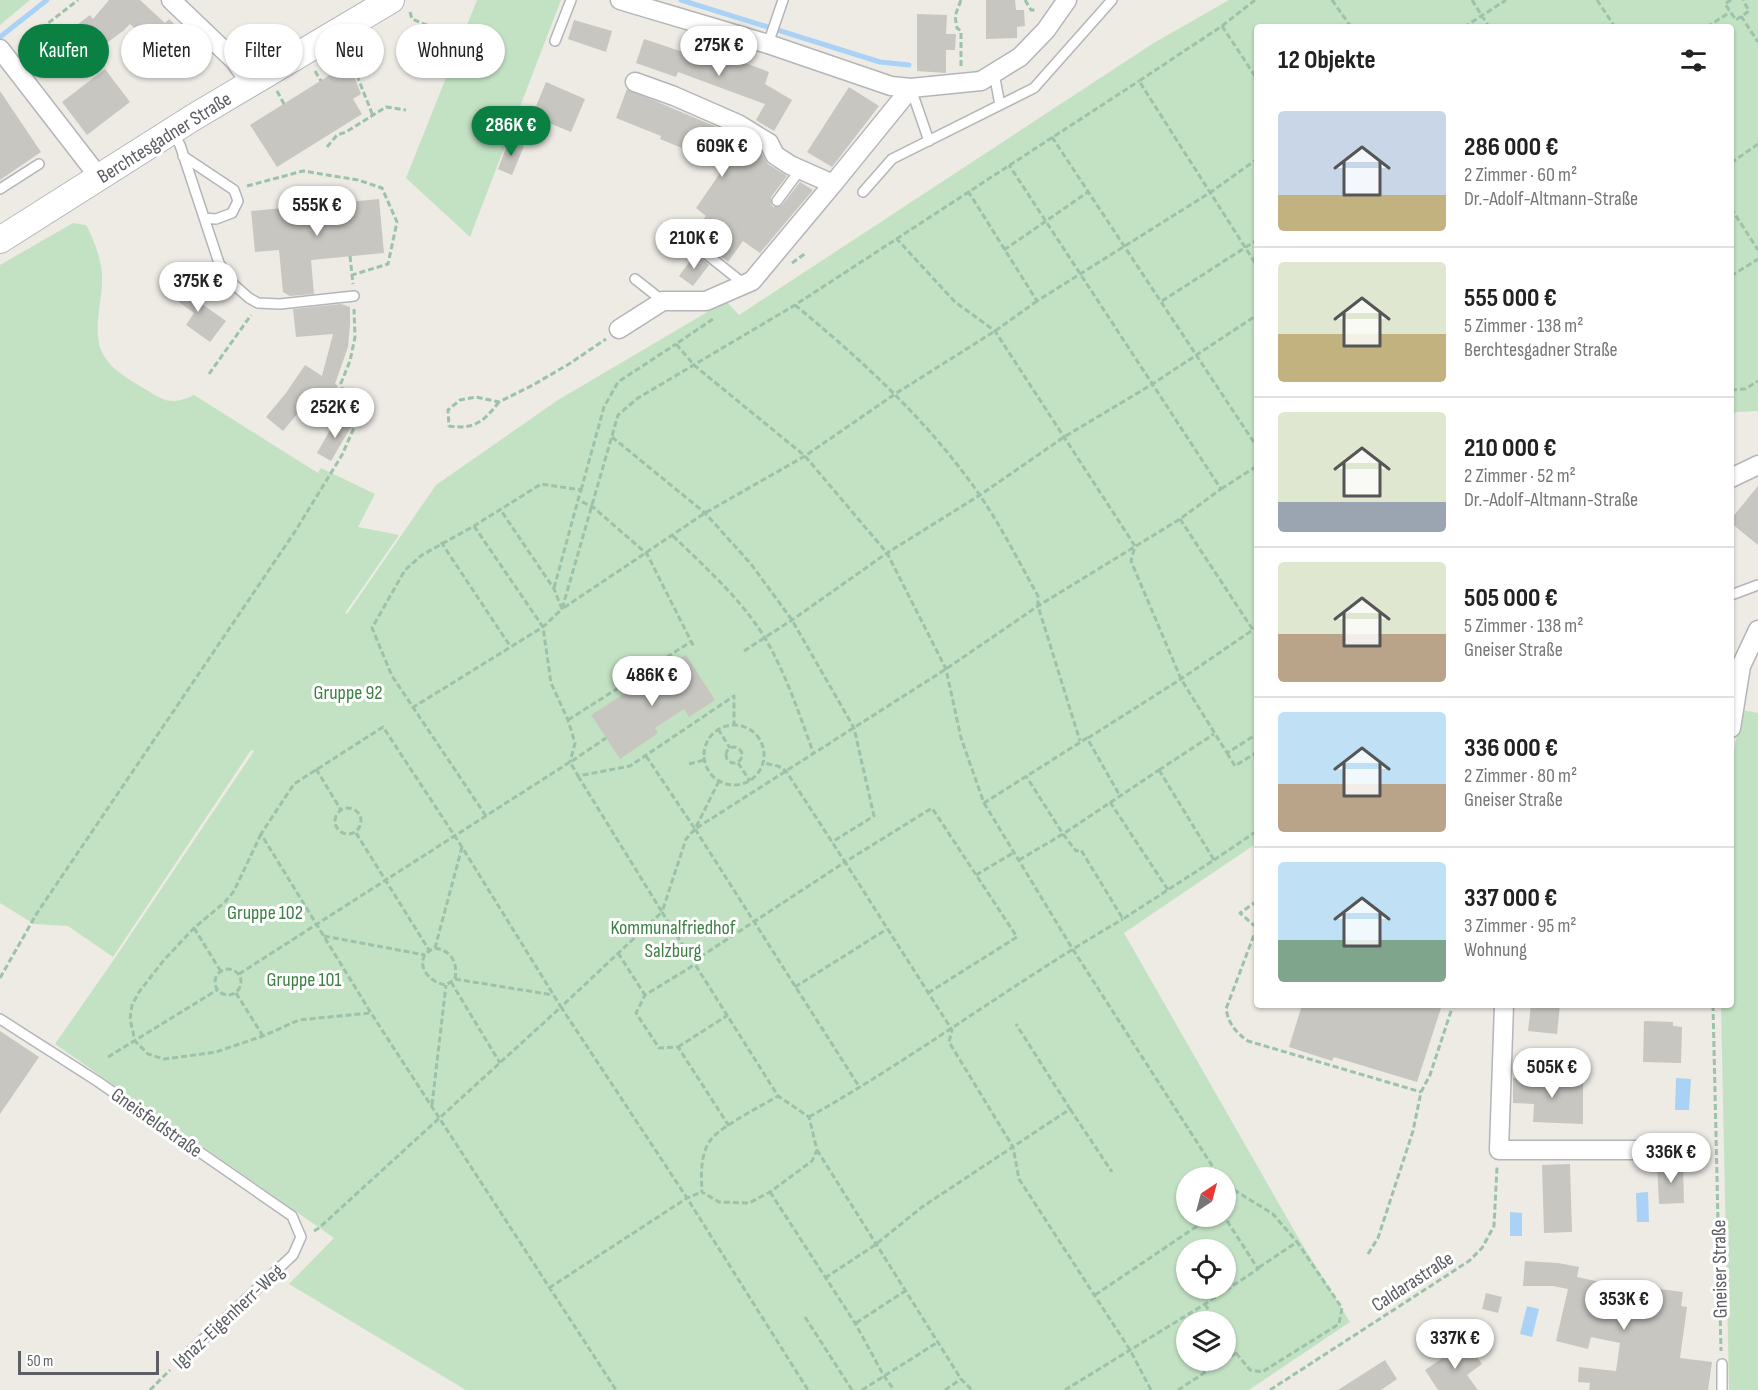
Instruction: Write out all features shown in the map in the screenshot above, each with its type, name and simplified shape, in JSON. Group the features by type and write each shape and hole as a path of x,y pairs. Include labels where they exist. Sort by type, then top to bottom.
{"main road":[{"name":"Berchtesgadner Straße","path":"368,24 400,4"},
{"name":"Berchtesgadner Straße","path":"0,240 172,131 315,55"}],"street":[{"path":"171,0 262,85"},
{"path":"620,0 770,39 891,86 911,88 981,81 1020,57 1046,30 1066,0"},
{"path":"6,48 99,177"},
{"path":"635,82 738,124 769,143 775,155 800,170 833,184"},
{"path":"619,329 663,301 706,301 752,281 911,88"},
{"path":"1734,477 1758,465"},
{"path":"1734,711 1742,666 1758,630"},
{"path":"1504,1008 1499,1150 1663,1150"}],"lane":[{"path":"555,41 571,0"},
{"path":"770,39 783,0"},
{"path":"863,192 892,159 1034,88 1112,0"},
{"path":"994,73 1000,105"},
{"path":"911,88 929,141"},
{"path":"172,131 180,145 219,263 232,283 258,303 280,304 354,296"},
{"path":"183,156 234,190 238,201 232,213 216,219 204,218"},
{"path":"0,189 39,164"},
{"path":"777,201 800,170"},
{"path":"705,253 744,284"},
{"path":"635,279 663,301"},
{"path":"1734,595 1758,585"},
{"name":"Gneisfeldstraße","path":"0,1019 97,1081 292,1216 301,1237"},
{"name":"Ignaz-Eigenherr-Weg","path":"180,1361 293,1255 301,1237"},
{"path":"1722,1364 1722,1390"}],"path":[{"path":"6,48 78,0"},
{"path":"961,0 955,16 957,28 961,31 961,83"},
{"path":"562,609 618,415 632,404 795,305 1139,81 1222,26 1255,0"},
{"path":"1332,0 1349,24"},
{"path":"1472,0 1488,24"},
{"path":"1468,24 1506,0"},
{"path":"1597,0 1614,24"},
{"path":"1731,0 1725,4 1736,20 1749,11 1743,1 1749,0"},
{"path":"400,4 412,19 424,24"},
{"path":"1712,24 1730,12"},
{"path":"1741,16 1758,42"},
{"path":"1222,26 1254,74"},
{"path":"310,65 321,81"},
{"path":"361,78 373,116"},
{"path":"1139,81 1254,262"},
{"path":"262,85 284,104"},
{"path":"327,147 338,135 386,107 406,110"},
{"path":"1052,137 1254,442"},
{"path":"1734,161 1758,144"},
{"path":"412,708 543,627 562,609 705,513 806,456 895,394 1211,192 1254,161"},
{"path":"1009,165 1221,489"},
{"path":"234,190 303,171 358,180 382,188 397,222 388,264 352,275"},
{"path":"968,191 1037,302"},
{"path":"1004,250 1088,192"},
{"path":"1734,213 1758,250"},
{"path":"896,238 955,302 995,331 1135,546 1131,561 1181,679 1214,734 1235,766 1254,754"},
{"path":"1162,301 1254,242"},
{"path":"0,978 38,913 296,530 342,454 357,423 345,402 341,383 350,361 355,337 350,256"},
{"path":"1734,274 1758,259"},
{"path":"209,374 235,340 258,303"},
{"path":"795,305 844,346 895,394 942,444 980,495 1038,596 1038,606 1080,741"},
{"path":"744,651 887,553 980,495 1064,437 1151,385 1254,317"},
{"path":"499,402 476,397 460,400 448,410 449,426 463,428 484,421 499,402 569,364 619,329"},
{"path":"554,589 604,407 618,382 676,344"},
{"path":"695,366 806,456 887,553 946,669 961,738 984,803 1072,948 1213,1167"},
{"path":"1734,390 1745,389 1758,381"},
{"path":"612,437 705,513 751,564 792,620 854,728 874,816 832,842"},
{"path":"695,829 946,669 1038,606 1180,519 1254,468"},
{"path":"486,816 392,676 372,628 405,570 441,542 474,526 541,484 581,490"},
{"path":"578,500 593,507 647,554 694,647"},
{"path":"500,509 554,589 562,609"},
{"path":"984,803 1181,679 1253,630 1180,519"},
{"path":"474,526 543,627 551,683 568,720 575,743 570,762 578,776 778,1096 809,1117 817,1150 904,1291 961,1379 972,1390"},
{"path":"673,536 728,590 764,638 789,686 813,752"},
{"path":"441,542 510,646"},
{"path":"568,720 692,641"},
{"path":"578,776 630,766 735,696 734,726"},
{"path":"741,726 752,731 760,740 764,751 764,763 759,773 750,781 739,785 727,785 708,771 704,760 704,748 718,729 741,726"},
{"path":"371,1013 299,1020 263,1036 216,1052 164,1059 148,1054 135,1041 130,1019 135,998 164,960 234,891 261,834 294,784 383,727 808,1390"},
{"path":"718,729 730,748"},
{"path":"1018,860 1063,834 1214,734"},
{"path":"1227,753 1254,736"},
{"path":"239,974 606,738"},
{"path":"1087,738 1120,796"},
{"path":"736,747 741,752 742,758 738,763 731,763 726,759 726,753 730,748 736,747"},
{"path":"646,756 860,1088"},
{"path":"689,764 704,760"},
{"path":"738,763 750,781"},
{"path":"764,763 778,766 786,771 952,1030 949,1042 1013,1147 1019,1179 1130,1350 1151,1390"},
{"path":"316,769 341,810"},
{"path":"1159,770 1214,860"},
{"path":"1026,776 1063,834 1076,851 1081,850 1123,919"},
{"path":"319,1228 662,912 687,839 695,829 719,781"},
{"path":"1110,802 1168,890"},
{"path":"728,1015 678,1047 659,1048 636,1013 645,995 691,967 694,961 844,862 932,807 1017,937 928,993"},
{"path":"351,808 360,814 362,825 356,833 346,835 337,829 335,819 341,810 351,808"},
{"path":"356,833 429,950"},
{"path":"809,1117 952,1030 1072,948 1123,919 1254,833"},
{"path":"261,834 371,1013 616,1390"},
{"path":"435,948 462,847"},
{"path":"976,875 1014,853"},
{"path":"1254,904 1240,913 1254,925"},
{"path":"194,928 220,971"},
{"path":"795,987 887,929"},
{"path":"1254,935 1226,1009 1229,1022 1236,1033 1248,1041 1420,1092"},
{"path":"324,936 425,955"},
{"path":"435,948 448,952 452,957 456,972 454,979 446,985 438,984 428,976 423,965 425,955 429,950 435,948"},
{"path":"618,953 645,995"},
{"path":"230,968 239,974 242,984 236,993 226,995 217,990 215,980 220,971 230,968"},
{"path":"454,979 553,995"},
{"path":"451,982 500,1063"},
{"path":"432,1105 446,985"},
{"path":"108,1057 217,990"},
{"path":"236,993 263,1036"},
{"path":"1368,1254 1378,1238 1413,1131 1420,1092 1430,1075 1452,1008"},
{"name":"Gneiser Straße","path":"1713,1008 1722,1364"},
{"path":"1016,1024 1112,1172"},
{"path":"678,1047 729,1126"},
{"path":"702,1192 701,1171 706,1150 713,1137 778,1096"},
{"path":"825,1278 875,1245 922,1207 1070,1109"},
{"path":"702,1192 719,1202 749,1203 770,1192 812,1161 817,1150"},
{"name":"Caldarastraße","path":"1270,1390 1469,1261 1482,1248 1494,1227 1499,1150"},
{"path":"1236,1191 1273,1214 1297,1242 1342,1308 1339,1324 1262,1372 1250,1370 1236,1353"},
{"path":"549,1288 687,1198 702,1192"},
{"path":"770,1192 855,1323 894,1390"},
{"path":"1095,1295 1196,1227"},
{"path":"1231,1227 1258,1269"},
{"path":"1065,1390 1205,1304 1297,1242"},
{"path":"855,1323 904,1291"},
{"path":"1205,1304 1209,1311"},
{"path":"806,1317 852,1390"},
{"path":"862,1390 938,1342"},
{"name":"Ignaz-Eigenherr-Weg","path":"150,1390 180,1361"},
{"path":"1178,1390 1208,1371"},
{"path":"945,1390 961,1379"}],"green space":[{"path":"0,0 30,0 0,25"},
{"path":"477,0 561,0 470,237 406,178 446,78 505,78 505,24 467,24"},
{"name":"Kommunalfriedhof Salzburg","path":"1229,0 1758,0 1758,411 1734,414 1734,24 1254,24 1254,845 1124,933 1299,1239 1350,1322 1249,1390 466,1390 289,1284 334,1238 55,1044 254,751 251,750 113,957 68,926 34,924 0,903 0,265 73,223 86,225 96,248 102,273 98,336 104,356 112,366 162,399 173,401 194,395 318,473 321,468 375,494 358,527 399,535 345,613 347,614 436,485 558,400 726,301 739,315 1152,44"},
{"path":"1742,710 1758,713 1758,1390 1729,1390 1721,1008 1734,1008 1734,750"}],"water":[{"path":"1676,1078 1691,1079 1689,1110 1675,1110"},
{"path":"1648,1192 1649,1222 1637,1222 1636,1193"},
{"path":"1510,1212 1522,1213 1522,1236 1510,1236"},
{"path":"1527,1306 1539,1309 1532,1337 1520,1334"}],"building":[{"path":"109,0 140,0 165,23 169,19 174,24 121,24 121,32 109,41 109,24 78,24 90,15 93,19"},
{"path":"986,0 1015,0 1016,10 1024,10 1025,26 1017,27 1017,38 986,39"},
{"path":"917,14 947,15 946,34 956,34 955,50 946,50 946,73 917,71"},
{"path":"574,20 612,31 606,52 568,39"},
{"path":"644,39 704,59 708,49 769,72 765,84 792,100 774,131 756,120 765,104 678,72 676,77 636,63"},
{"path":"109,74 130,102 87,135 62,102 93,78 109,78"},
{"path":"325,78 355,78 361,94 353,99 362,114 277,167 250,125"},
{"path":"546,82 585,99 571,132 532,116"},
{"path":"849,87 879,106 832,167 807,152"},
{"path":"627,89 733,134 760,151 768,164 787,176 771,197 773,207 782,205 800,182 813,190 760,253 743,241 728,262 709,247 700,248 702,246 690,237 706,216 696,208 725,166 616,118"},
{"path":"0,91 41,152 0,180"},
{"path":"509,140 524,146 512,175 498,169"},
{"path":"379,199 384,253 311,260 314,294 290,296 283,292 279,250 255,252 251,211"},
{"path":"699,249 699,256 709,265 693,286 679,276"},
{"path":"179,281 204,300 202,304 226,321 210,342 186,325 194,313 169,295"},
{"path":"341,304 350,307 350,324 348,347 335,384 338,386 322,417 311,413 313,405 308,401 283,431 266,417 305,365 322,376 333,334 296,337 293,309"},
{"path":"338,416 352,425 331,461 317,453"},
{"path":"1758,486 1758,545 1734,525 1734,515"},
{"path":"686,655 715,700 689,717 684,709 655,728 658,733 620,759 591,715 630,690 634,696 663,677 660,672"},
{"path":"1301,1008 1441,1008 1417,1082 1334,1057 1332,1061 1289,1047"},
{"path":"1531,1008 1560,1008 1557,1034 1528,1031"},
{"path":"1644,1021 1673,1022 1673,1026 1682,1027 1681,1063 1643,1062"},
{"path":"0,1031 39,1057 0,1114"},
{"path":"1513,1078 1583,1079 1583,1124 1533,1122 1534,1104 1513,1103"},
{"path":"1703,1141 1704,1157 1676,1158 1675,1142"},
{"path":"1683,1163 1684,1203 1659,1204 1657,1165"},
{"path":"1570,1164 1572,1232 1544,1233 1542,1165"},
{"path":"1525,1261 1579,1267 1577,1277 1628,1288 1628,1285 1683,1292 1681,1306 1687,1307 1680,1358 1712,1362 1708,1390 1589,1390 1590,1383 1578,1382 1579,1367 1616,1371 1620,1343 1591,1337 1588,1349 1556,1341 1568,1289 1553,1286 1523,1286"},
{"path":"1486,1293 1502,1297 1498,1313 1482,1309"},
{"path":"1466,1342 1482,1364 1467,1375 1478,1390 1438,1390 1425,1370"},
{"path":"1385,1360 1397,1379 1381,1390 1338,1390"}],"waterway":[{"path":"0,37 47,0"},
{"path":"681,0 880,62 909,65"}],"park label":[{"name":"Gruppe 92","path":"348,692"},
{"name":"Gruppe 102","path":"265,912"},
{"name":"Gruppe 101","path":"304,979"}]}
